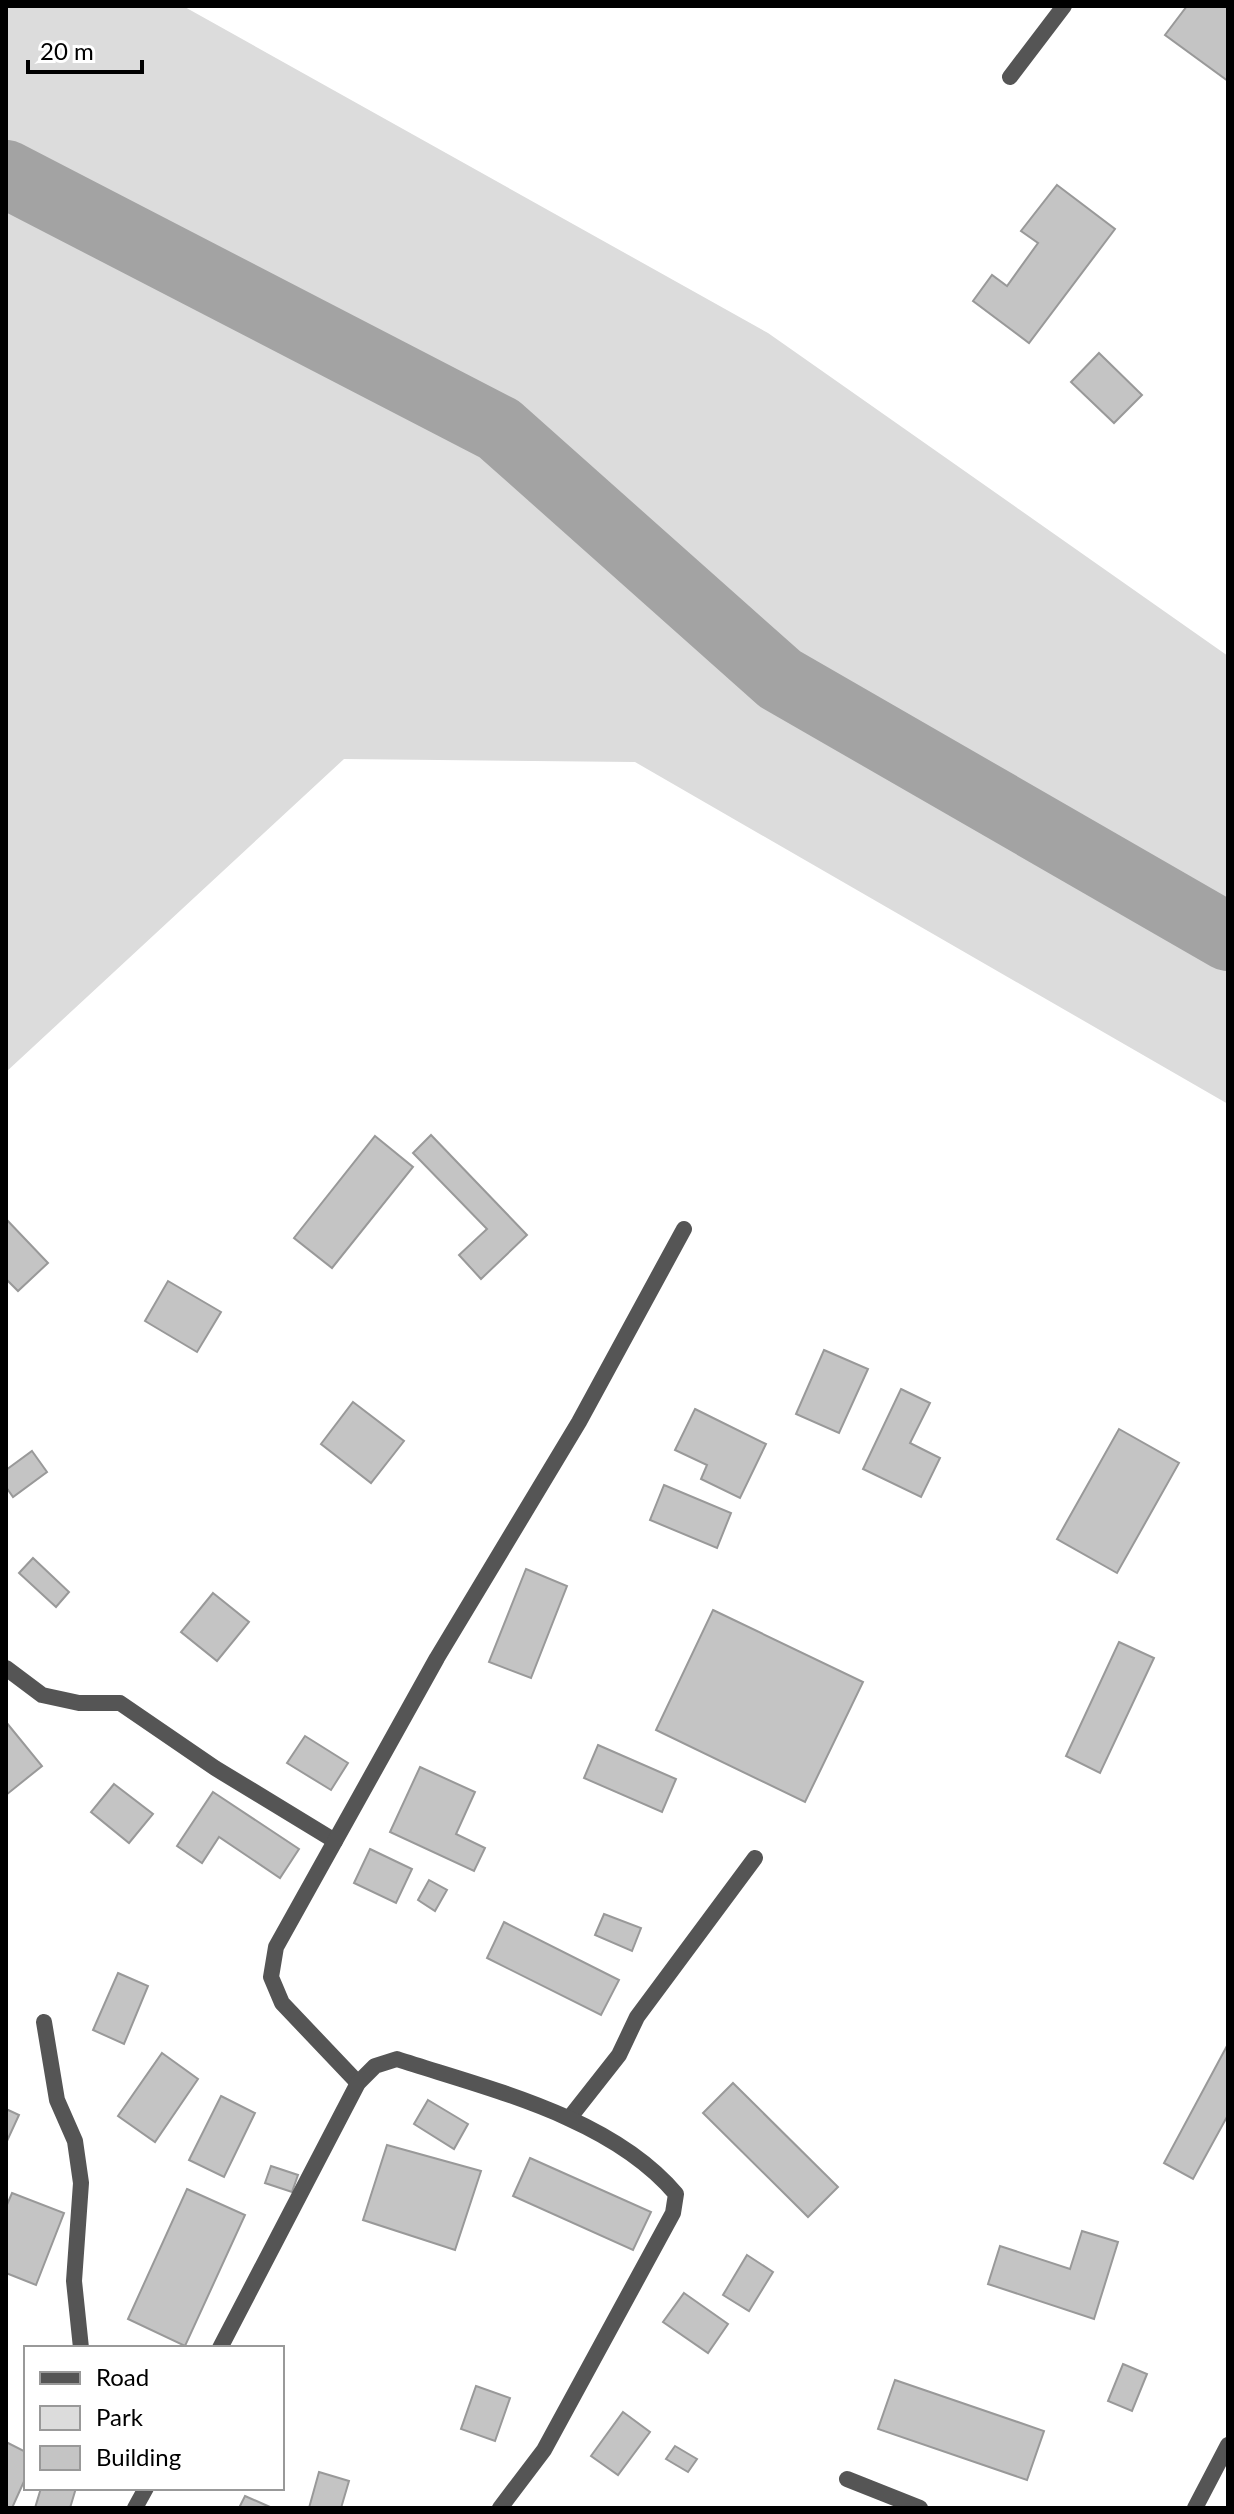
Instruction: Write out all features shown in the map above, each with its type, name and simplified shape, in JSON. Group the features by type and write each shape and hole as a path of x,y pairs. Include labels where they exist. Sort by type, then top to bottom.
{"street":[{"path":"1010,77 1064,6"},
{"path":"358,2083 282,2003 271,1977 276,1947 437,1658 579,1422 684,1229"},
{"path":"6,1668 42,1695 79,1703 120,1703 215,1768 335,1841"},
{"path":"571,2116 619,2055 637,2017 755,1858"},
{"path":"44,2022 57,2100 75,2141 81,2183 74,2281 81,2346"},
{"path":"221,2346 358,2083 375,2066 397,2059 571,2116 662,2177 676,2194 675,2203 673,2213 544,2450 500,2508"},
{"path":"1195,2508 1228,2445"},
{"path":"847,2479 920,2508"},
{"path":"135,2508 145,2490"}],"green space":[{"path":"6,6 183,6 768,333 1228,656 1228,1104 635,762 344,759 6,1072"}],"building":[{"path":"1187,6 1228,6 1228,81 1165,35"},
{"path":"1057,185 1115,229 1029,343 973,301 992,275 1007,286 1038,243 1021,231"},
{"path":"1099,353 1142,395 1114,423 1071,382"},
{"path":"431,1135 527,1235 481,1279 459,1255 487,1229 413,1153"},
{"path":"375,1136 413,1167 332,1268 294,1238"},
{"path":"6,1219 48,1263 18,1291 6,1279"},
{"path":"168,1281 221,1312 197,1352 145,1321"},
{"path":"824,1350 868,1369 839,1433 796,1414"},
{"path":"901,1389 930,1403 910,1443 940,1458 921,1497 863,1469"},
{"path":"353,1402 404,1441 371,1483 321,1444"},
{"path":"695,1409 766,1444 740,1498 701,1479 707,1465 675,1450"},
{"path":"1119,1429 1179,1463 1117,1573 1057,1539"},
{"path":"32,1451 47,1472 13,1497 6,1487 6,1470"},
{"path":"664,1485 731,1513 717,1548 650,1520"},
{"path":"33,1558 69,1592 56,1607 19,1573"},
{"path":"526,1569 567,1586 531,1678 489,1662"},
{"path":"213,1593 249,1622 217,1661 181,1632"},
{"path":"713,1610 863,1682 805,1802 656,1730"},
{"path":"1119,1642 1154,1658 1100,1773 1066,1756"},
{"path":"6,1722 42,1766 6,1795"},
{"path":"305,1736 348,1763 331,1790 287,1763"},
{"path":"598,1745 676,1779 662,1812 584,1778"},
{"path":"420,1767 475,1792 456,1834 485,1848 474,1871 390,1832"},
{"path":"114,1784 153,1814 129,1843 91,1812"},
{"path":"213,1792 299,1849 280,1878 219,1837 202,1863 177,1846"},
{"path":"370,1849 412,1869 396,1903 354,1883"},
{"path":"429,1880 447,1890 435,1911 418,1900"},
{"path":"604,1914 641,1928 632,1951 595,1935"},
{"path":"504,1922 619,1980 601,2015 487,1958"},
{"path":"118,1973 148,1986 124,2044 93,2030"},
{"path":"1228,2044 1228,2115 1193,2179 1164,2163"},
{"path":"162,2053 198,2079 155,2142 118,2116"},
{"path":"733,2083 838,2187 808,2217 703,2113"},
{"path":"221,2096 255,2113 224,2177 189,2160"},
{"path":"428,2100 468,2124 454,2149 414,2124"},
{"path":"6,2109 19,2115 7,2141 6,2141"},
{"path":"387,2145 481,2171 455,2250 363,2220"},
{"path":"530,2158 651,2212 633,2250 513,2196"},
{"path":"271,2166 298,2175 292,2192 265,2183"},
{"path":"187,2189 245,2215 185,2346 128,2319"},
{"path":"12,2193 64,2213 36,2285 6,2273 6,2207"},
{"path":"1082,2231 1118,2242 1094,2319 988,2284 1000,2246 1070,2269"},
{"path":"747,2255 773,2272 749,2311 723,2295"},
{"path":"684,2293 728,2324 708,2353 663,2322"},
{"path":"1123,2364 1147,2374 1132,2411 1108,2401"},
{"path":"895,2380 1044,2431 1027,2480 878,2429"},
{"path":"476,2386 510,2398 495,2441 461,2429"},
{"path":"623,2412 650,2432 618,2475 591,2456"},
{"path":"6,2442 24,2451 24,2481 12,2508 6,2508"},
{"path":"675,2446 697,2459 688,2472 666,2459"},
{"path":"319,2472 349,2481 341,2508 309,2508"},
{"path":"40,2490 75,2490 70,2508 35,2508"},
{"path":"245,2496 270,2507 270,2508 239,2508"}],"waterway":[{"path":"6,174 499,429 780,679 1228,937"}]}
